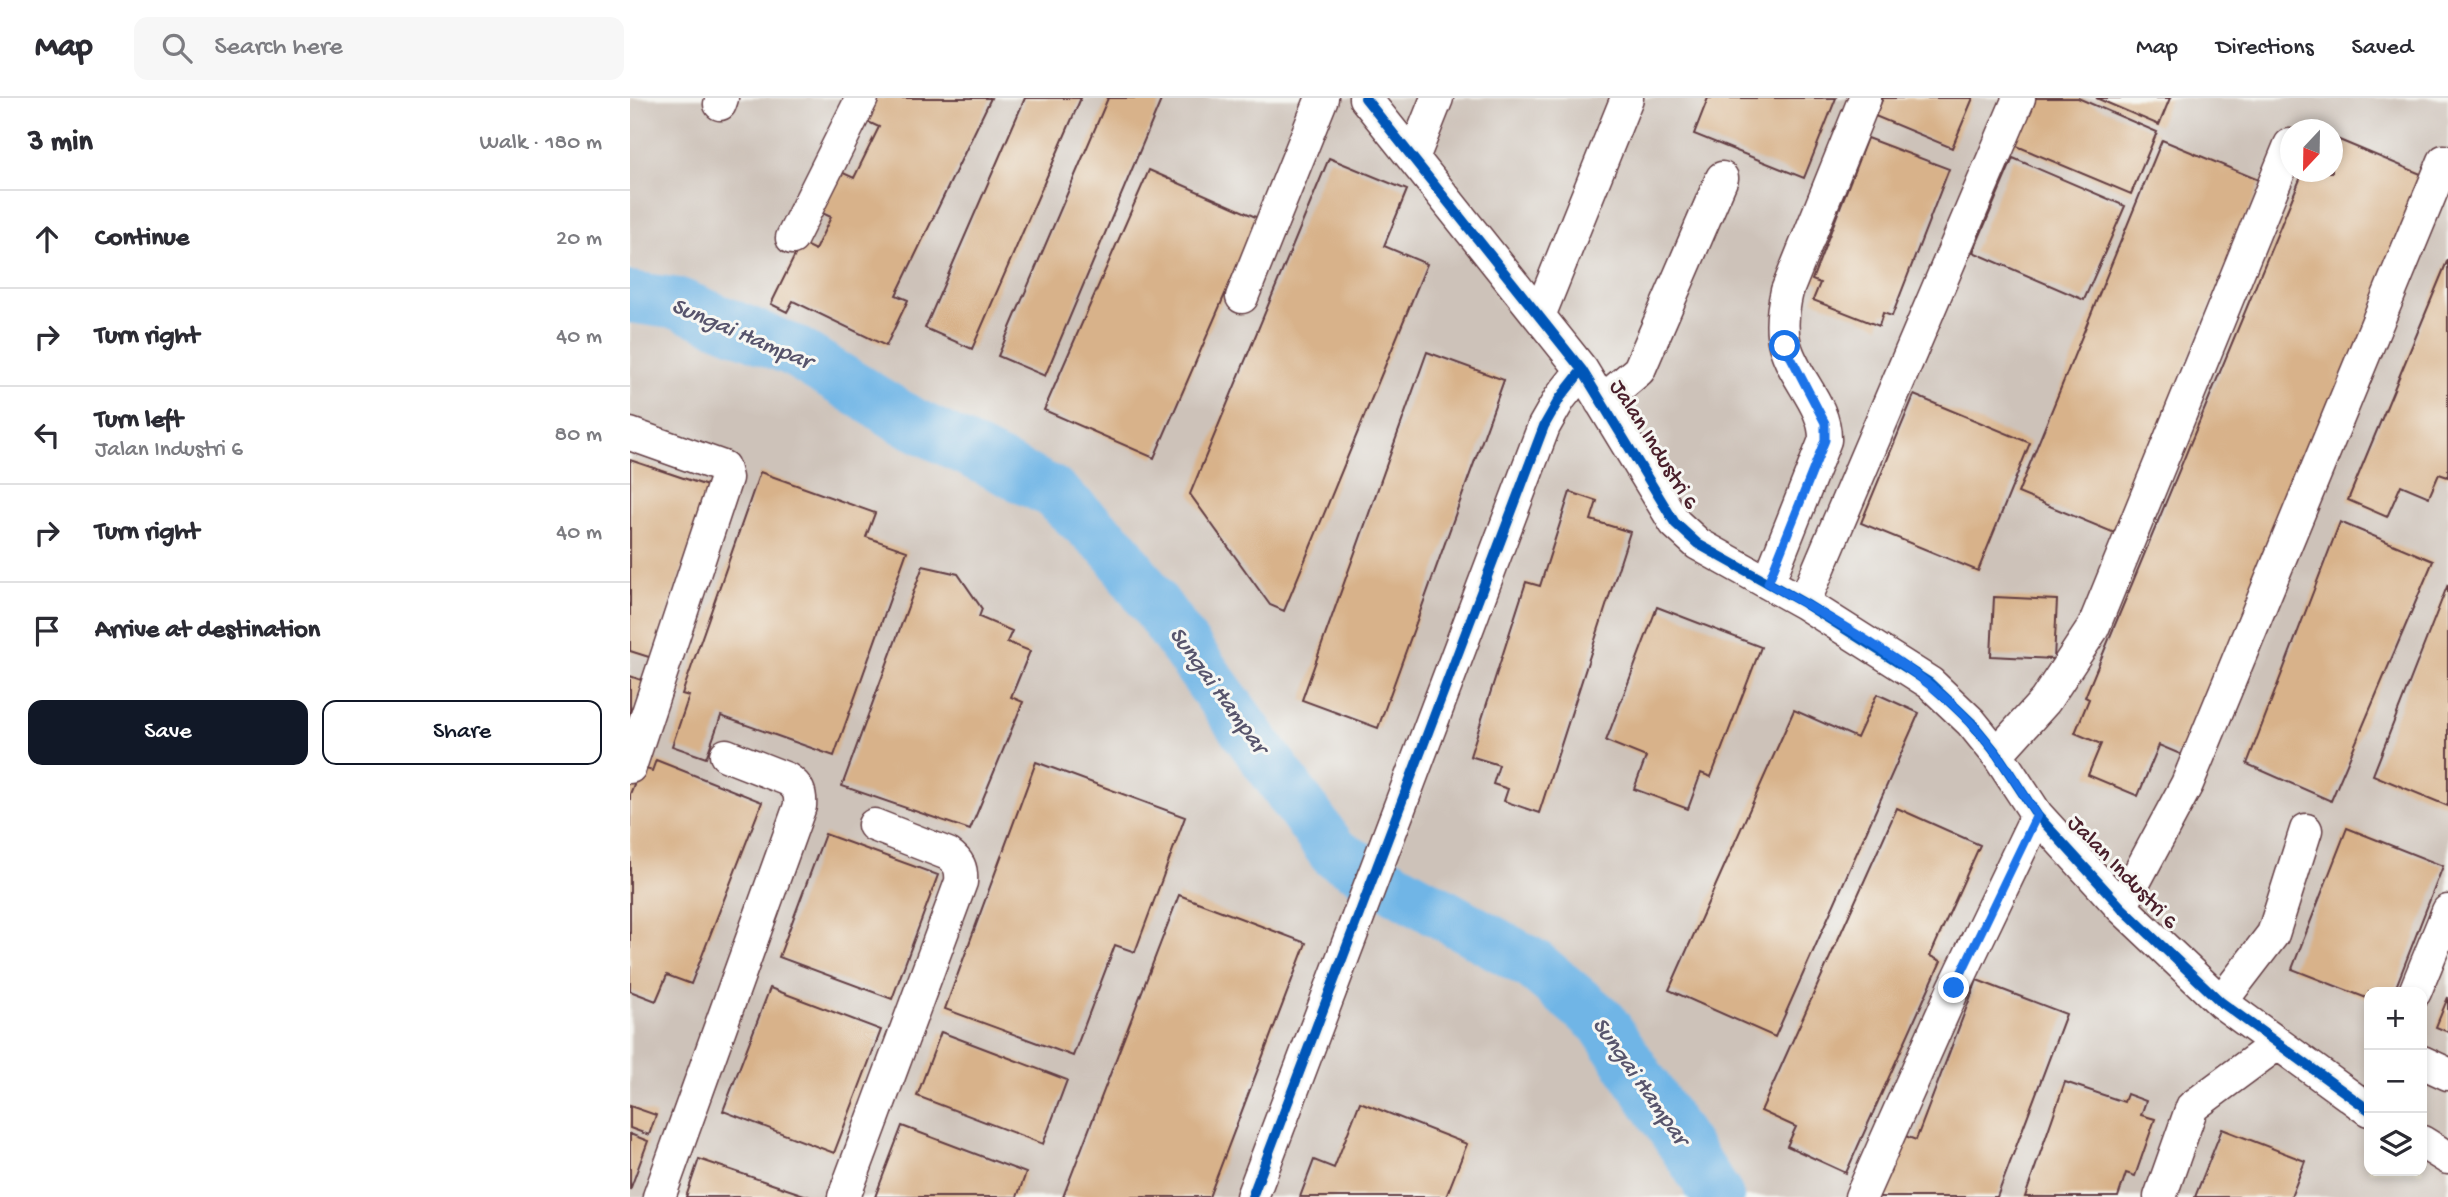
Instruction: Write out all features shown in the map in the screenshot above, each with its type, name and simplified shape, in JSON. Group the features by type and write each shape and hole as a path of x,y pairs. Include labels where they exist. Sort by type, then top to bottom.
{"street":[{"path":"792,237 862,98"},
{"path":"1242,297 1322,98"},
{"name":"Jalan Industri 6","path":"1365,98 1582,370 1675,523 1698,544 1804,603 1930,683 1971,722 1997,754 2037,815 2121,906 2221,1002 2277,1044 2364,1101"},
{"path":"1413,158 1437,98"},
{"path":"1539,316 1627,98"},
{"path":"1768,583 1825,440 1825,423 1785,346 1782,314 1787,291 1865,98"},
{"path":"1804,603 2019,98"},
{"path":"2121,906 2187,784 2444,161"},
{"path":"1997,754 2045,701 2093,628 2280,172"},
{"path":"1601,402 1640,370 1722,178"},
{"path":"1252,1197 1544,426 1560,398 1582,370"},
{"path":"630,434 723,467 726,478 630,767"},
{"path":"659,1197 800,806 801,795 796,785 726,755"},
{"path":"1861,1197 1954,988 2037,815"},
{"path":"844,1197 961,882 962,871 958,861 948,854 874,825"},
{"path":"2221,1002 2273,934 2306,830"},
{"path":"2417,987 2448,911"},
{"path":"2160,1197 2192,1107 2277,1044"},
{"path":"2427,1064 2448,1074"},
{"path":"2427,1145 2448,1158"}],"shaded area":[{"path":"630,98 2448,98 2448,1197 630,1197"}],"building":[{"path":"877,98 991,98 896,295 908,300 886,346 793,301 787,312 771,304 801,243 815,250 831,217 820,212 839,171 854,178 879,127 866,121"},
{"path":"1025,98 1081,98 972,349 925,328"},
{"path":"1108,98 1162,98 1045,376 998,356"},
{"path":"1708,98 1836,98 1804,178 1694,134"},
{"path":"1883,98 1973,98 1952,148 1875,116"},
{"path":"2031,98 2078,98 2157,132 2131,194 2012,144"},
{"path":"2096,98 2170,98 2159,125"},
{"path":"1867,138 1949,169 1892,316 1883,313 1879,326 1813,300 1820,283 1812,280"},
{"path":"2162,140 2261,181 2117,534 2018,493"},
{"path":"2343,142 2428,177 2187,757 2159,745 2138,796 2088,775 2101,744 2075,733 2089,699 2085,697 2299,182 2343,182"},
{"path":"1329,158 1407,190 1384,246 1427,264 1284,611 1270,605 1190,494"},
{"path":"2013,158 2125,206 2084,300 1973,252"},
{"path":"1149,170 1258,218 1154,458 1044,410"},
{"path":"2448,259 2448,477 2439,474 2429,497 2401,485 2387,517 2348,500"},
{"path":"1427,352 1504,380 1378,728 1302,700"},
{"path":"1914,395 2030,443 1978,571 1861,523"},
{"path":"630,460 710,487 652,658 630,651"},
{"path":"760,472 875,513 866,537 907,551 834,756 721,716 706,758 672,746 689,696 682,694"},
{"path":"1570,492 1597,501 1591,520 1630,532 1539,813 1504,801 1508,789 1493,784 1499,765 1470,756 1526,582 1540,586"},
{"path":"2340,522 2433,561 2331,801 2247,764"},
{"path":"923,566 958,574 982,609 979,617 1012,631 1007,642 1030,651 1011,697 1023,702 970,830 842,786"},
{"path":"2448,584 2448,806 2373,775"},
{"path":"1994,597 2057,600 2054,659 1991,656"},
{"path":"1657,607 1761,647 1711,777 1701,773 1688,809 1634,789 1646,757 1606,741"},
{"path":"630,676 644,681 630,719"},
{"path":"1877,694 1919,713 1775,1037 1669,990 1794,710 1857,738"},
{"path":"656,760 762,802 691,984 667,975 656,1001 630,991 630,794 641,767 652,771"},
{"path":"1036,762 1185,817 1135,952 1115,945 1073,1056 945,1009"},
{"path":"1897,808 1980,845 1930,956 1941,961 1846,1173 1787,1146 1796,1127 1761,1111"},
{"path":"2347,828 2443,866 2396,987 2364,987 2364,997 2292,969"},
{"path":"825,834 938,875 892,999 779,957"},
{"path":"1179,895 1306,943 1209,1197 1063,1197"},
{"path":"1977,980 2066,1014 1997,1197 1877,1197 1900,1134 1916,1140"},
{"path":"770,988 881,1030 834,1153 723,1111"},
{"path":"2448,997 2448,1032 2436,1027"},
{"path":"941,1032 1067,1080 1043,1144 917,1096"},
{"path":"2065,1082 2124,1102 2127,1094 2146,1101 2141,1115 2155,1119 2135,1176 2126,1173 2118,1197 2025,1197"},
{"path":"1360,1102 1467,1144 1446,1197 1300,1197 1314,1160 1334,1168"},
{"path":"630,1106 656,1115 649,1135 630,1128"},
{"path":"902,1126 1026,1173 1017,1197 875,1197"},
{"path":"2222,1129 2305,1161 2291,1197 2195,1197"},
{"path":"630,1134 648,1141 630,1190"},
{"path":"699,1159 810,1197 686,1197"}],"waterway":[{"name":"Sungai Hampar","path":"630,297 679,304 794,351 906,420 1052,492 1114,548 1334,853 1534,965 1602,1022 1718,1197"}],"cycle path":[{"path":"1365,98 1582,370 1675,523 1698,544 1804,603 1930,683 1971,722 1997,754 2037,815 2121,907 2221,1002 2364,1106"},
{"path":"1252,1197 1544,426 1560,398 1582,370"}],"route":[{"path":"1785,346 1825,423 1825,440 1820,459 1768,583 1930,683 1971,722 1997,754 2037,815 1954,988"}]}
